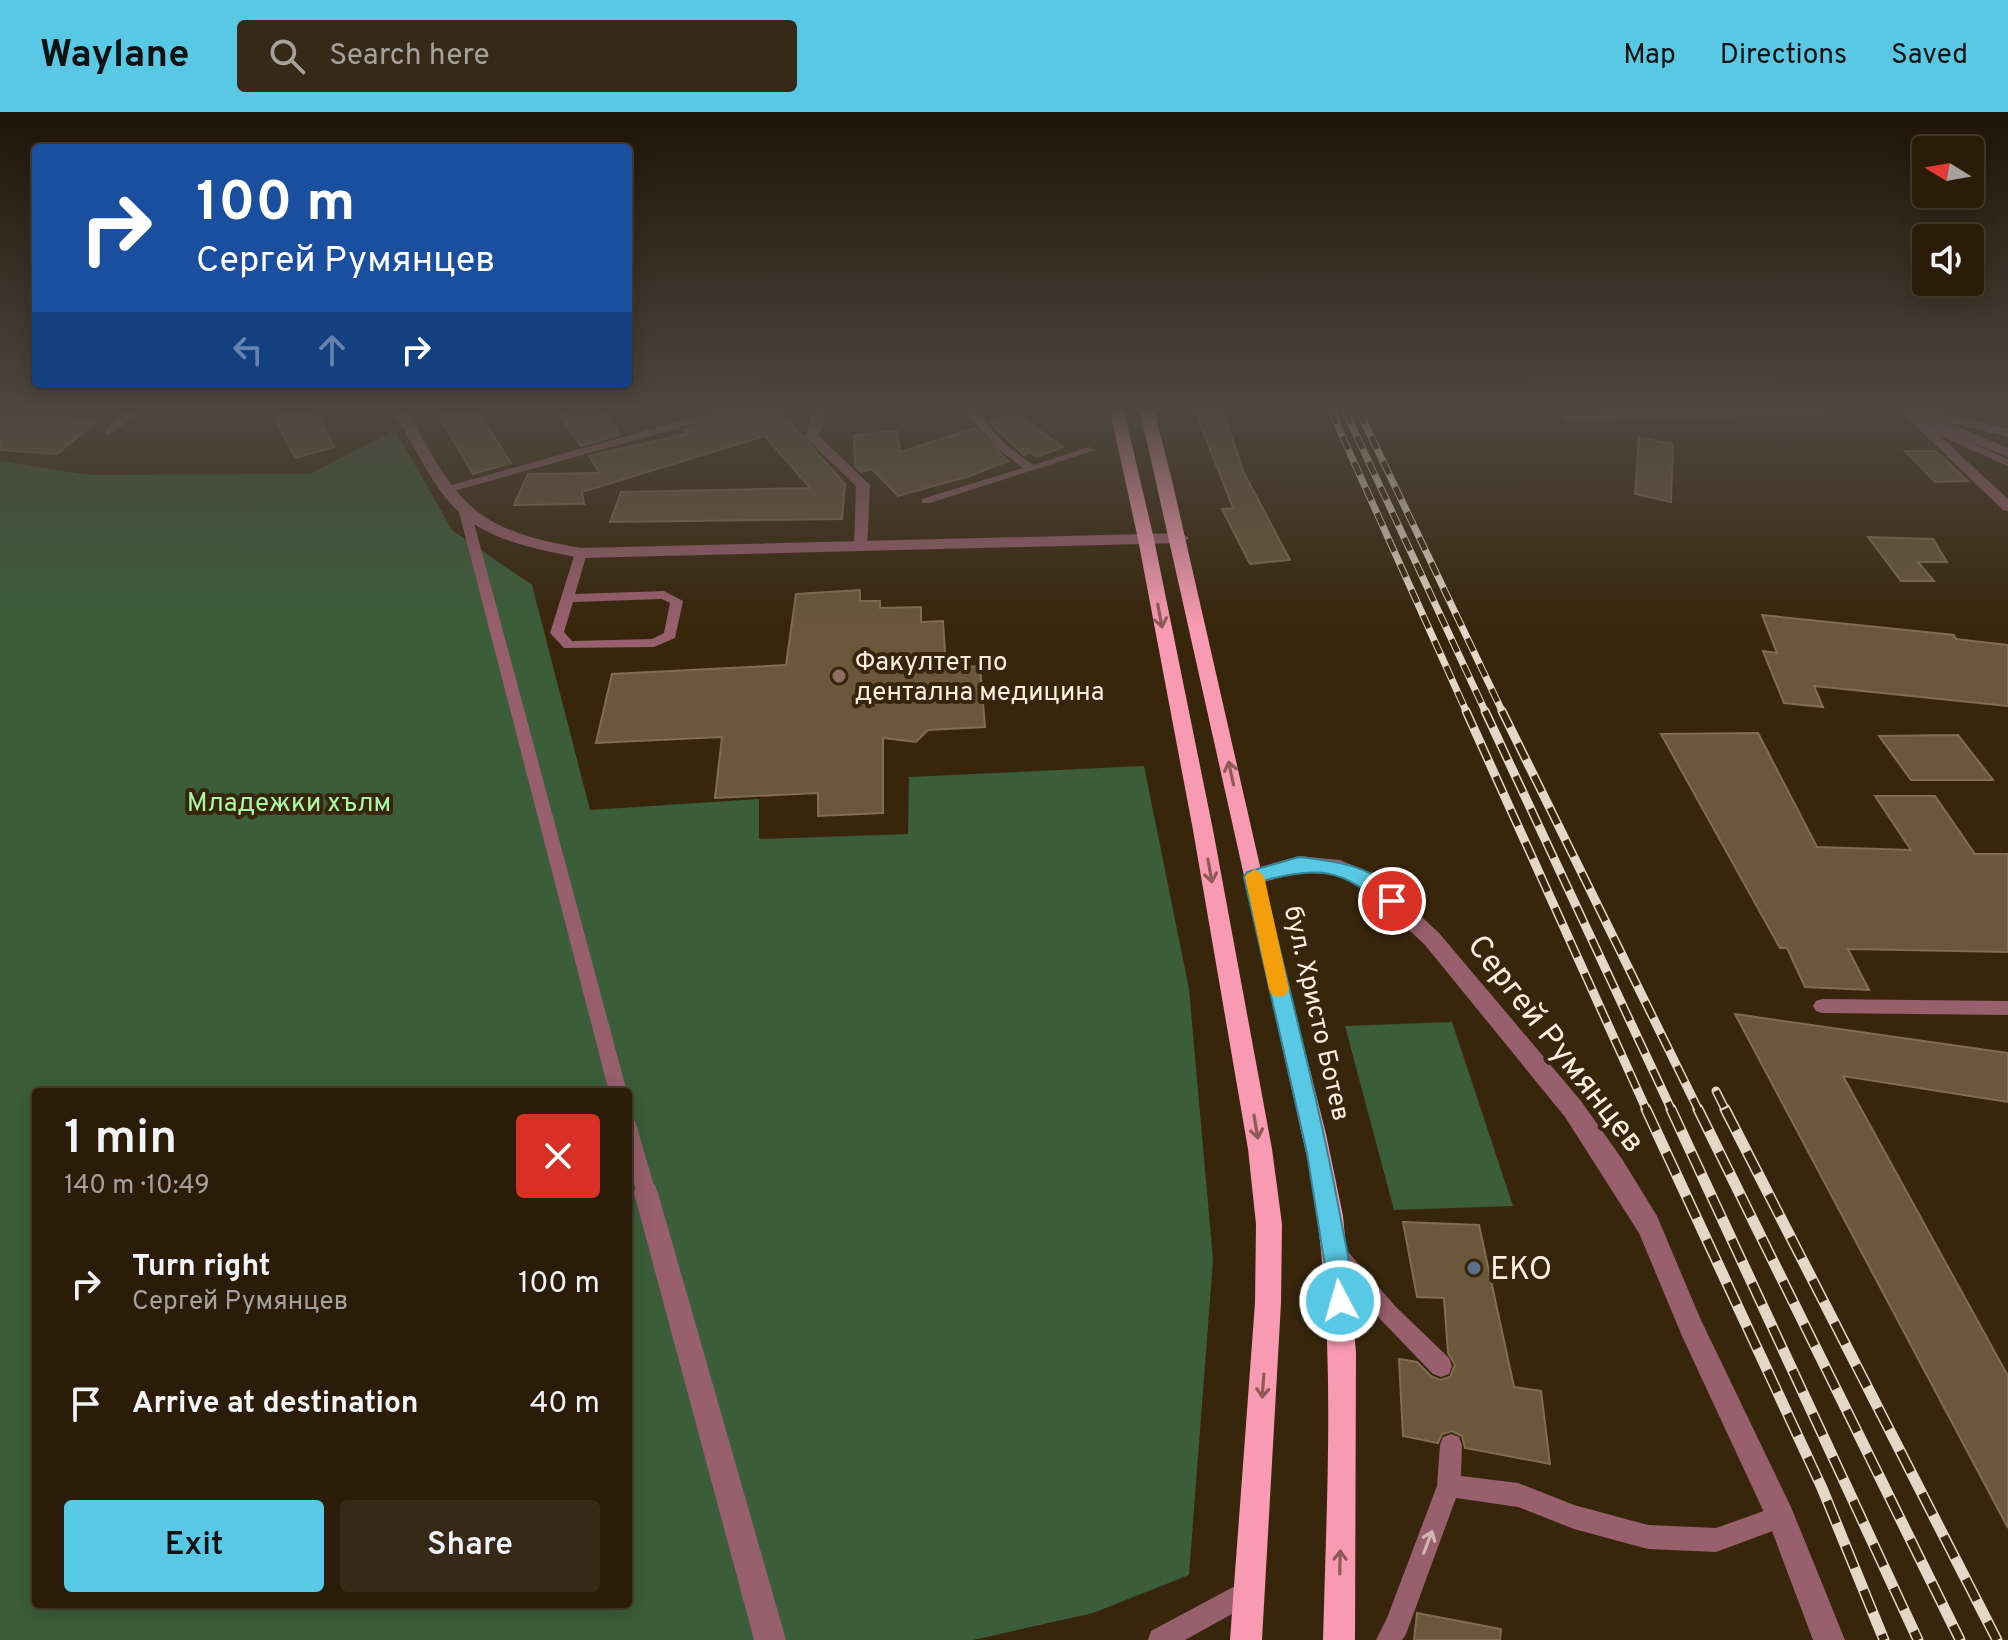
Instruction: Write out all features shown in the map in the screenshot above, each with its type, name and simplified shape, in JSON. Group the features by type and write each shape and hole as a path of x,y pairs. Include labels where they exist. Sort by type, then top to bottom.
{"main road":[{"path":"1133,482 1257,1134 1269,1224 1268,1303 1246,1640"},
{"name":"бул. Христо Ботев","path":"1166,482 1181,538 1253,877 1318,1153 1336,1253 1343,1325 1339,1640"}],"street":[{"path":"441,482 465,512 493,529 534,545 581,553 1181,538"},
{"path":"445,489 470,482"},
{"path":"860,482 863,485 862,547"},
{"path":"1982,482 2008,507"},
{"name":"Сергей Румянцев","path":"1253,877 1299,864 1340,868 1372,883 1432,939 1573,1109 1648,1225 1691,1327 1781,1517 1829,1640"},
{"path":"646,1193 770,1640"}],"lane":[{"path":"926,501 987,482"},
{"path":"465,512 617,1088"},
{"path":"566,598 664,595 677,601 670,635 654,643 569,645 557,633 566,598 581,553"},
{"path":"1822,1006 2008,1008"},
{"path":"632,1142 646,1193"},
{"path":"1336,1253 1388,1313 1441,1366"},
{"path":"1388,1640 1397,1625 1449,1486 1451,1445"},
{"path":"1449,1486 1518,1495 1574,1517 1648,1537 1716,1540 1781,1517"},
{"path":"1160,1640 1250,1590"}],"green space":[{"name":"Младежки хълм","path":"0,482 425,482 452,530 532,585 590,810 759,799 759,839 908,834 909,777 1144,766 1189,989 1213,1260 1189,1575 1093,1613 973,1640 0,1640"},
{"path":"1452,1022 1513,1206 1394,1210 1345,1026"}],"building":[{"path":"524,482 614,482 582,492 584,504 514,505"},
{"path":"805,482 843,482 842,519 610,522 621,492 810,488"},
{"path":"885,482 947,482 898,496"},
{"path":"1223,482 1249,482 1290,560 1250,564 1222,509 1233,508"},
{"path":"1636,482 1672,482 1671,502 1635,494"},
{"path":"1868,537 1933,539 1947,562 1918,562 1934,581 1901,581"},
{"path":"860,590 860,601 880,601 880,608 921,607 921,622 943,621 946,668 980,666 985,727 928,730 916,742 883,738 883,813 818,816 818,793 715,798 722,737 596,743 612,674 786,665 796,594"},
{"path":"1762,615 1954,635 1956,639 2008,645 2008,706 1814,686 1823,707 1784,703 1763,651 1777,653"},
{"path":"1758,733 1817,847 1911,850 1875,796 1935,796 1975,854 2008,854 2008,952 1848,949 1869,990 1805,987 1787,948 1780,948 1661,734"},
{"path":"1958,735 1993,780 1911,780 1879,736"},
{"path":"1735,1014 2008,1053 2008,1102 1843,1076 2008,1376 2008,1528"},
{"path":"1403,1222 1479,1225 1514,1387 1541,1391 1550,1464 1465,1448 1462,1436 1452,1431 1442,1434 1438,1443 1403,1436 1399,1359 1417,1362 1440,1380 1450,1377 1455,1365 1448,1353 1444,1298 1417,1297"},
{"path":"1417,1613 1501,1629 1500,1640 1414,1640"}],"railway":[{"path":"1363,482 1467,713"},
{"path":"1378,482 1486,713"},
{"path":"1393,482 1503,713"},
{"path":"1466,711 1647,1111"},
{"path":"1485,711 1672,1111"},
{"path":"1502,711 1699,1111"},
{"path":"1716,1091 1725,1109"},
{"path":"1646,1109 1822,1488 1884,1640"},
{"path":"1671,1109 1918,1640"},
{"path":"1698,1109 1960,1640"},
{"path":"1725,1109 1997,1640"}],"slow traffic":[{"path":"1255,876 1279,989"}],"place":[{"name":"Факултет по дентална медицина","path":"839,676"},
{"name":"EKO","path":"1474,1268"}],"route":[{"path":"1340,1301 1336,1253 1318,1153 1253,877 1299,864 1340,868 1372,883 1392,901"}]}
